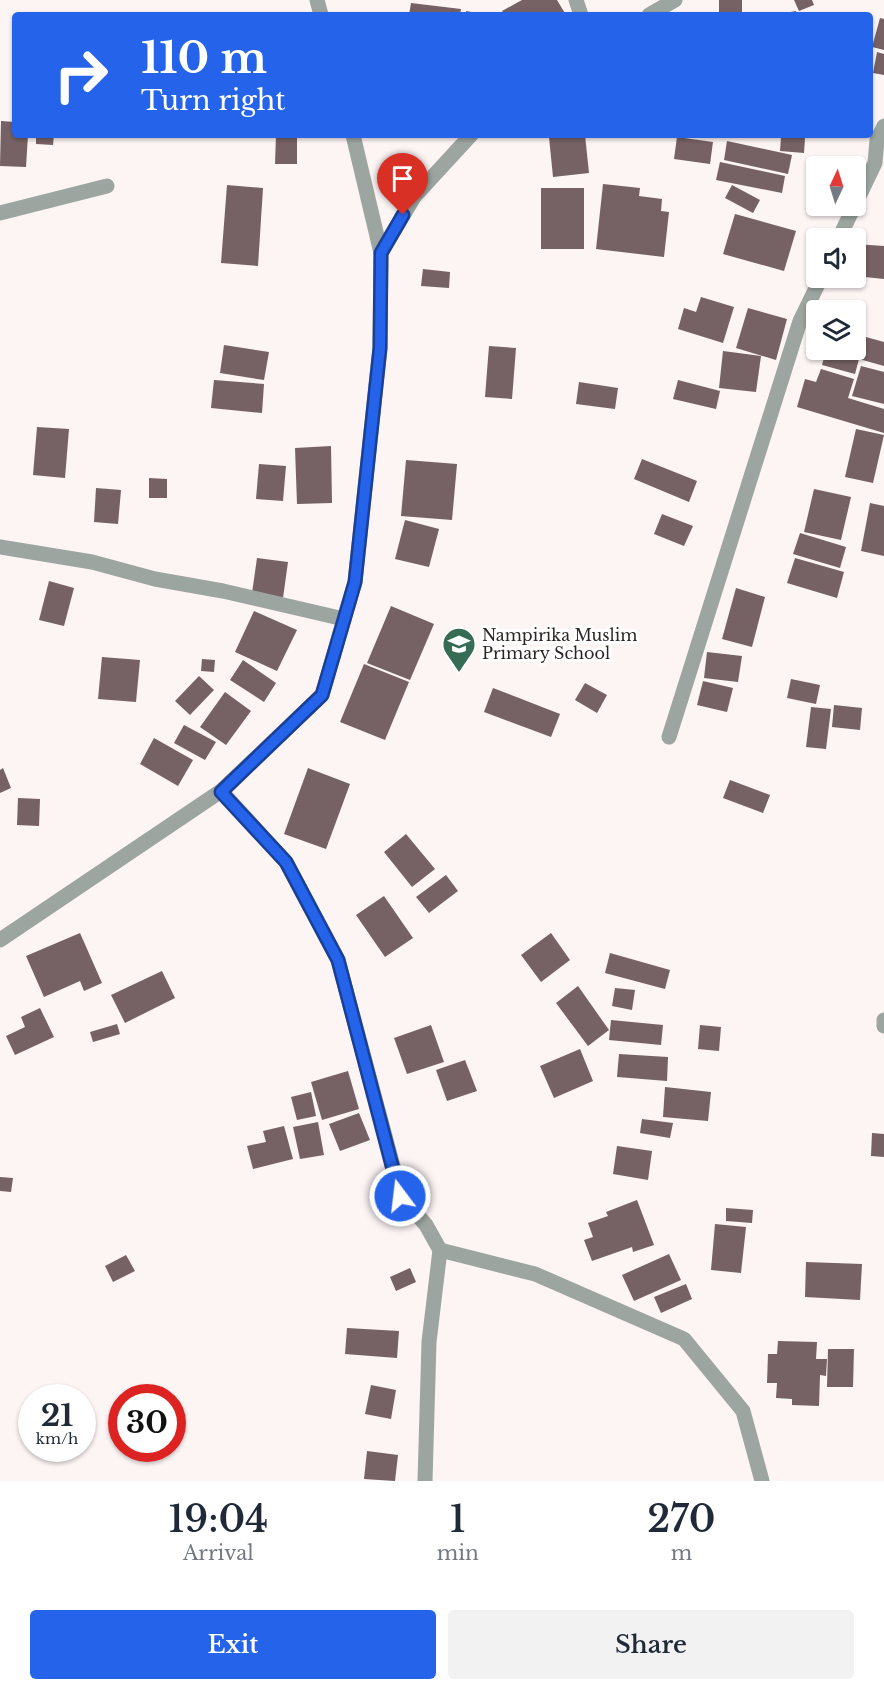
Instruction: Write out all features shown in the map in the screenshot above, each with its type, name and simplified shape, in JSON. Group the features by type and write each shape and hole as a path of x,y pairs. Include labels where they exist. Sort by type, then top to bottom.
{"street":[{"path":"654,12 675,0"},
{"path":"844,228 875,163 877,140 884,126"},
{"path":"0,940 221,792 322,695 355,582 380,348 381,253 354,138"},
{"path":"381,253 414,197 468,138"},
{"path":"0,213 107,186"},
{"path":"669,737 800,321 816,288"},
{"path":"0,547 92,562 155,579 223,591 344,619"},
{"path":"221,792 286,862 338,960 400,1196 426,1225 440,1250 429,1342 425,1481"},
{"path":"884,1020 884,1026"},
{"path":"440,1250 535,1274 684,1339 743,1411 762,1481"}],"building":[{"path":"522,0 557,0 564,12 503,12"},
{"path":"719,0 742,0 742,12 719,12"},
{"path":"794,0 812,0 814,5 799,11"},
{"path":"411,3 461,9 460,12 410,12"},
{"path":"880,18 884,19 884,50 873,47"},
{"path":"877,52 884,54 884,75 873,73"},
{"path":"1,121 12,122 12,138 28,138 26,167 0,166"},
{"path":"36,138 54,138 53,145 36,144"},
{"path":"276,138 297,138 297,164 275,164"},
{"path":"549,138 585,138 589,173 553,177"},
{"path":"677,138 713,142 710,164 674,159"},
{"path":"781,138 805,138 804,153 780,151"},
{"path":"727,141 792,155 788,174 724,160"},
{"path":"720,162 785,176 782,193 716,180"},
{"path":"603,184 640,188 639,196 662,199 661,211 669,212 664,257 596,249"},
{"path":"227,185 263,188 258,266 221,263"},
{"path":"732,185 760,200 753,213 725,198"},
{"path":"541,188 584,188 584,249 541,249"},
{"path":"735,214 796,231 784,271 723,254"},
{"path":"866,245 884,246 884,279 866,277"},
{"path":"423,269 450,272 449,288 421,286"},
{"path":"701,297 734,307 723,343 678,329 684,308 696,312"},
{"path":"748,308 787,319 776,360 736,348"},
{"path":"866,337 884,342 884,366 863,360 866,360"},
{"path":"224,345 269,352 264,380 220,373"},
{"path":"489,346 516,348 512,399 485,397"},
{"path":"723,351 761,356 756,392 719,388"},
{"path":"823,360 859,360 855,374 822,365"},
{"path":"861,366 884,372 884,404 852,396"},
{"path":"821,369 854,379 848,398 884,409 884,433 797,407 805,379 816,382"},
{"path":"214,380 264,384 262,413 211,408"},
{"path":"678,380 720,391 716,409 673,399"},
{"path":"579,382 618,388 615,409 576,404"},
{"path":"37,427 69,429 65,478 33,475"},
{"path":"856,429 884,435 873,483 845,477"},
{"path":"331,446 332,503 297,504 295,448"},
{"path":"642,459 697,481 689,502 634,479"},
{"path":"406,460 457,464 452,520 401,516"},
{"path":"259,464 286,466 283,501 256,499"},
{"path":"149,478 167,479 167,498 149,498"},
{"path":"96,488 121,490 118,524 94,522"},
{"path":"814,489 851,497 841,540 804,532"},
{"path":"870,503 884,506 884,556 861,551"},
{"path":"662,514 693,526 684,546 654,534"},
{"path":"405,520 439,529 429,567 395,559"},
{"path":"800,533 846,547 840,568 793,554"},
{"path":"257,558 288,562 283,598 252,593"},
{"path":"795,558 844,572 837,598 787,583"},
{"path":"49,581 74,588 64,626 39,620"},
{"path":"736,588 765,597 752,647 722,639"},
{"path":"391,606 434,624 410,680 367,663"},
{"path":"254,611 297,630 277,671 235,652"},
{"path":"707,652 742,656 738,682 704,678"},
{"path":"102,657 140,660 136,702 98,699"},
{"path":"202,659 215,660 214,672 201,671"},
{"path":"243,660 276,683 264,702 230,680"},
{"path":"364,664 409,682 385,740 340,722"},
{"path":"199,676 214,690 190,715 175,701"},
{"path":"791,679 820,685 816,704 787,698"},
{"path":"703,681 733,688 727,712 697,705"},
{"path":"585,683 607,695 597,713 575,700"},
{"path":"493,688 560,714 551,737 484,712"},
{"path":"225,692 251,711 226,745 200,727"},
{"path":"834,705 862,708 860,730 832,727"},
{"path":"811,707 831,709 826,749 806,747"},
{"path":"184,725 216,742 205,760 174,743"},
{"path":"154,738 193,760 178,786 140,764"},
{"path":"3,768 11,788 0,793 0,770"},
{"path":"308,768 350,784 326,849 284,834"},
{"path":"730,780 770,795 763,813 723,798"},
{"path":"18,798 40,799 39,826 17,825"},
{"path":"406,834 435,869 412,887 384,852"},
{"path":"446,875 458,891 429,913 416,897"},
{"path":"384,896 413,938 385,957 356,915"},
{"path":"80,933 102,983 84,991 80,981 44,997 26,956"},
{"path":"551,933 570,960 541,982 521,955"},
{"path":"610,953 670,970 665,989 605,973"},
{"path":"162,971 175,998 125,1023 111,995"},
{"path":"578,986 609,1030 588,1046 556,1003"},
{"path":"615,988 635,990 632,1010 612,1006"},
{"path":"40,1008 54,1037 15,1055 6,1036 25,1027 21,1017"},
{"path":"611,1020 663,1025 661,1045 609,1040"},
{"path":"117,1024 120,1034 93,1042 90,1032"},
{"path":"431,1025 444,1062 407,1074 394,1038"},
{"path":"700,1025 721,1027 719,1051 698,1049"},
{"path":"580,1049 593,1081 554,1098 540,1066"},
{"path":"619,1054 668,1057 667,1081 617,1077"},
{"path":"465,1060 477,1091 447,1101 436,1070"},
{"path":"348,1071 359,1109 322,1120 311,1082"},
{"path":"665,1087 711,1092 708,1121 663,1117"},
{"path":"311,1092 316,1116 297,1120 291,1097"},
{"path":"359,1113 370,1140 340,1151 329,1124"},
{"path":"642,1119 673,1123 670,1138 640,1133"},
{"path":"318,1122 324,1155 300,1159 293,1127"},
{"path":"284,1126 293,1159 253,1169 247,1146 266,1142 263,1131"},
{"path":"872,1133 884,1134 884,1157 871,1156"},
{"path":"617,1146 652,1151 648,1180 613,1174"},
{"path":"0,1177 13,1178 11,1192 0,1191"},
{"path":"637,1200 654,1245 633,1252 632,1247 592,1261 584,1240 593,1237 588,1223 608,1216 606,1212"},
{"path":"726,1208 753,1210 752,1223 726,1221"},
{"path":"715,1224 746,1227 741,1273 711,1270"},
{"path":"669,1254 681,1280 634,1301 622,1275"},
{"path":"126,1255 135,1271 113,1282 105,1266"},
{"path":"806,1262 862,1264 860,1300 805,1297"},
{"path":"410,1268 416,1282 396,1291 390,1277"},
{"path":"686,1284 692,1299 661,1313 654,1297"},
{"path":"347,1328 399,1331 397,1358 345,1354"},
{"path":"778,1341 817,1342 816,1359 827,1359 826,1376 820,1375 819,1406 792,1405 792,1399 776,1398 777,1383 767,1383 768,1354 777,1354"},
{"path":"828,1349 854,1349 853,1387 827,1387"},
{"path":"371,1385 396,1390 391,1419 365,1414"},
{"path":"367,1451 398,1455 395,1481 364,1479"}],"place":[{"name":"Nampirika Muslim Primary School","path":"459,673"}],"route":[{"path":"400,1196 338,960 286,862 221,792 322,695 355,582 380,348 381,253 403,215"}]}
